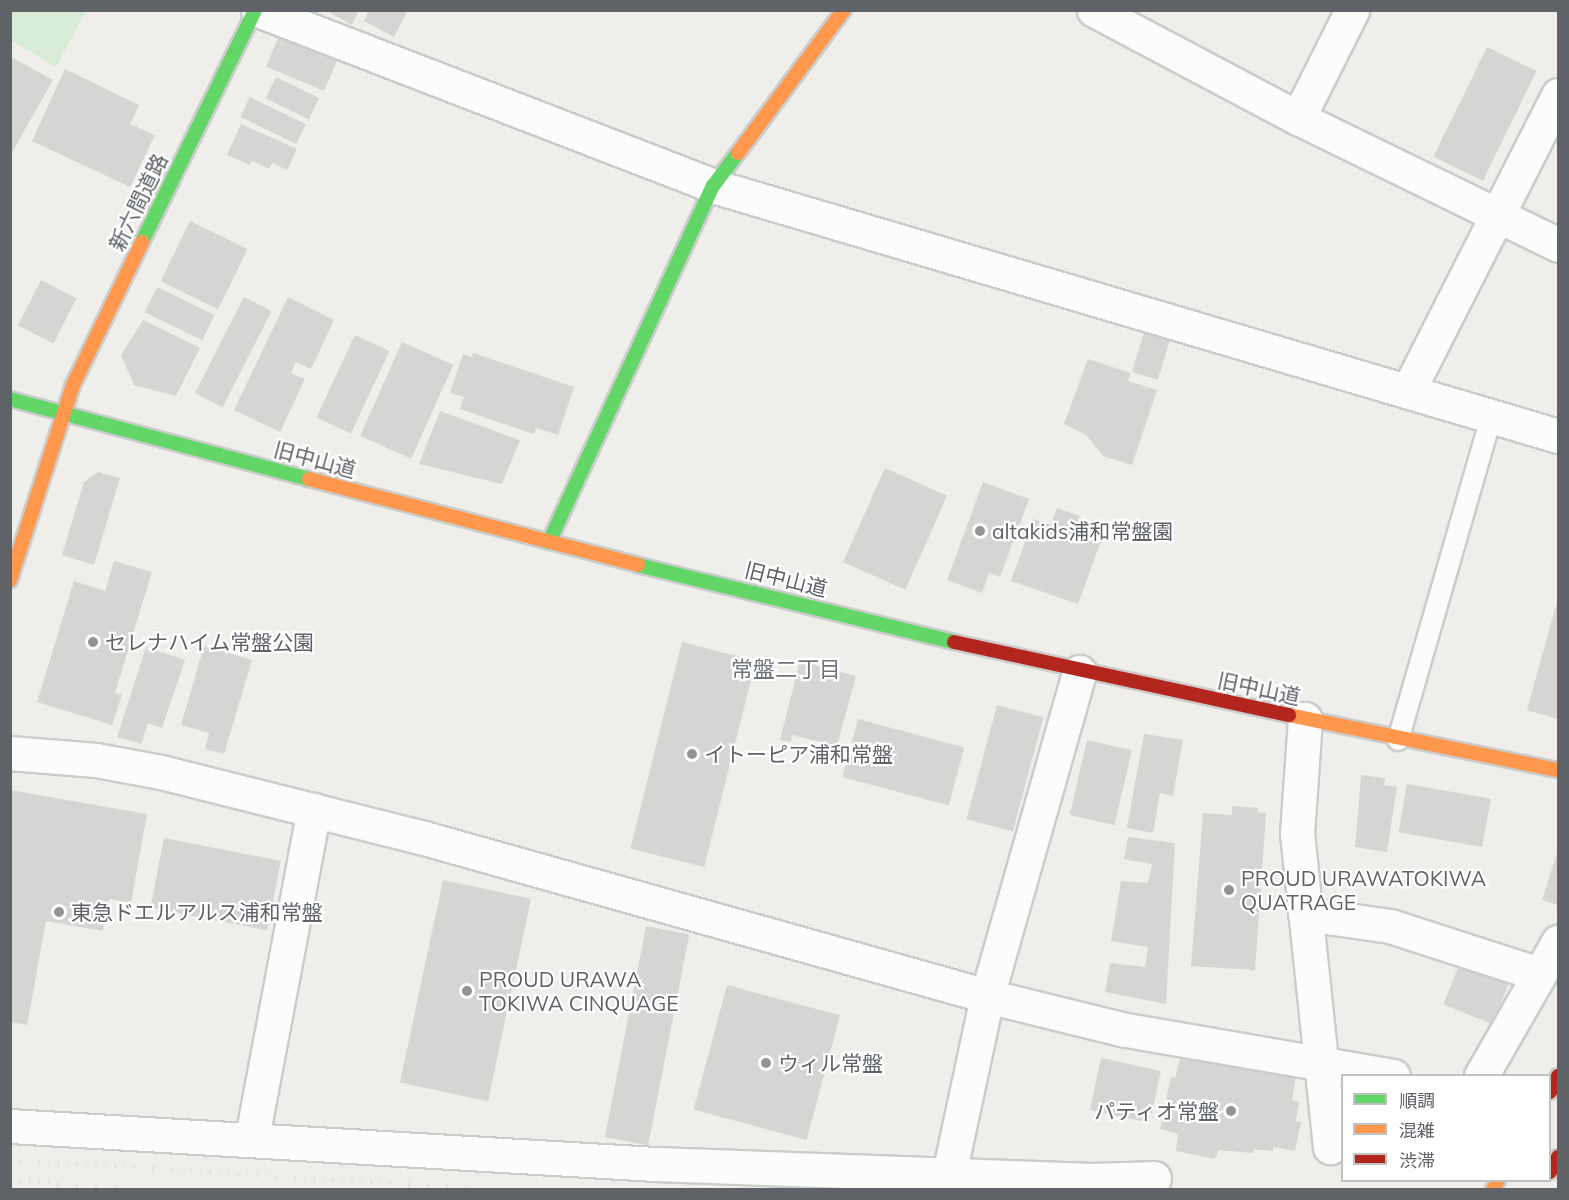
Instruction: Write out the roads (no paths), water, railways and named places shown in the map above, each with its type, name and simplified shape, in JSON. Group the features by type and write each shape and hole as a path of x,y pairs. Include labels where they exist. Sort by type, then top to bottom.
{"main road":[{"name":"新六間道路","path":"10,580 61,413 256,10"},
{"path":"549,542 713,186 844,10"},
{"name":"旧中山道","path":"10,399 549,542 1079,672 1398,740 1558,770"},
{"path":"1551,1090 1558,1076"}],"street":[{"path":"256,10 713,186 1558,436"},
{"path":"1094,10 1298,118 1558,245"},
{"path":"1298,118 1352,10"},
{"path":"1408,391 1499,218 1558,95"},
{"path":"949,1174 987,996 1079,672"},
{"path":"1305,719 1297,833 1330,1148"},
{"path":"10,753 96,760 161,771 314,810 987,996 1121,1029 1322,1061 1384,1074"},
{"path":"252,1137 314,810"},
{"path":"1305,914 1390,926 1539,974"},
{"path":"1482,1074 1558,942"},
{"path":"10,1126 252,1137 471,1154 1092,1180 1154,1178"}],"lane":[{"path":"1398,740 1488,428"}],"railway":[{"path":"10,1159 504,1190"},
{"path":"10,1180 152,1190"}],"place":[{"name":"altakids浦和常盤園","path":"980,531"},
{"name":"セレナハイム常盤公園","path":"93,642"},
{"name":"イトーピア浦和常盤","path":"692,754"},
{"name":"PROUD URAWATOKIWA QUATRAGE","path":"1229,890"},
{"name":"東急ドエルアルス浦和常盤","path":"59,912"},
{"name":"PROUD URAWA TOKIWA CINQUAGE","path":"467,991"},
{"name":"ウィル常盤","path":"766,1063"},
{"name":"パティオ常盤","path":"1231,1111"}],"district":[{"name":"常盤二丁目","path":"786,670"}]}
